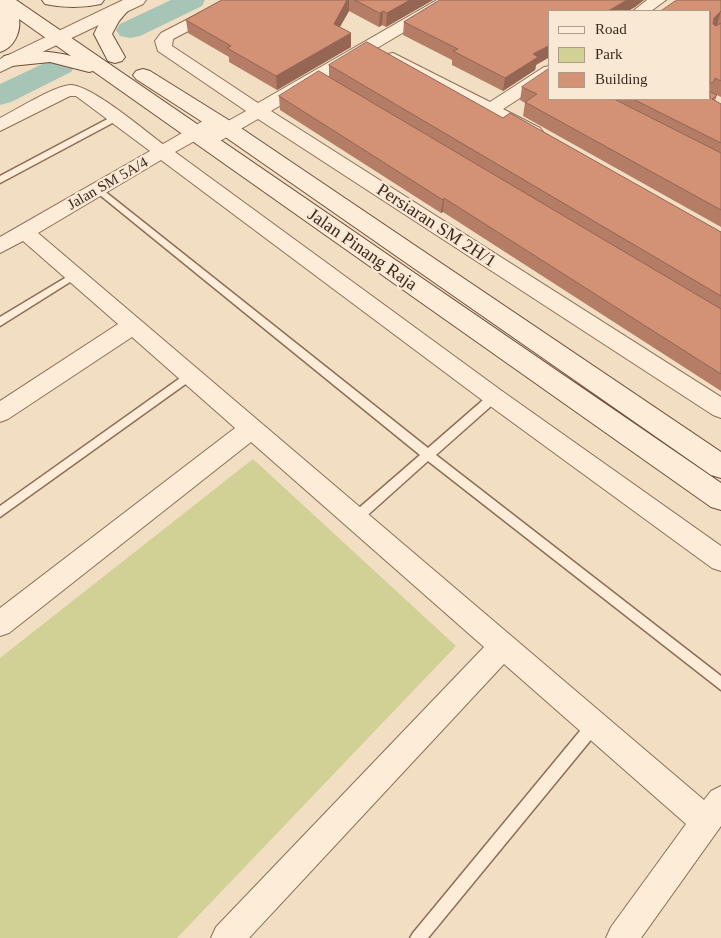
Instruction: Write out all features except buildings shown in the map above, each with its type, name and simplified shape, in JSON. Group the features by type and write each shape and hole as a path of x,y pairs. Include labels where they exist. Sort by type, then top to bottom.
{"main road":[{"name":"Jalan Pinang Raja","path":"3,0 62,30 211,131 721,498"},
{"path":"3,0 10,14 11,28 3,56"},
{"name":"Jalan Pinang Raja","path":"32,0 62,30"},
{"path":"51,0 74,2 95,0"},
{"path":"3,56 124,2"},
{"path":"3,56 50,56 111,64 103,34 111,19 124,2"},
{"path":"211,131 721,467"}],"street":[{"name":"Persiaran SM 2H/1","path":"237,0 167,36 162,41 164,48 258,111 721,409"},
{"name":"Jalan SM 5A/4","path":"0,246 162,152 258,111 321,79 370,46 448,0"},
{"path":"643,10 658,0"},
{"path":"370,46 492,108 551,142"},
{"path":"492,108 548,74"},
{"path":"0,125 70,90 81,92 494,397 721,560"},
{"path":"25,232 594,725 713,811 622,938"},
{"path":"0,413 132,325"},
{"path":"0,624 252,428"},
{"path":"226,938 503,646"}],"lane":[{"path":"0,180 114,118"},
{"path":"98,189 428,455 721,684"},
{"path":"0,322 75,275"},
{"path":"0,512 190,374"},
{"path":"356,518 494,397"},
{"path":"418,938 594,725"}],"green space":[{"path":"253,459 456,646 177,938 0,938 0,658"}],"waterway":[{"path":"130,30 192,0"},
{"path":"0,96 61,66"}]}
